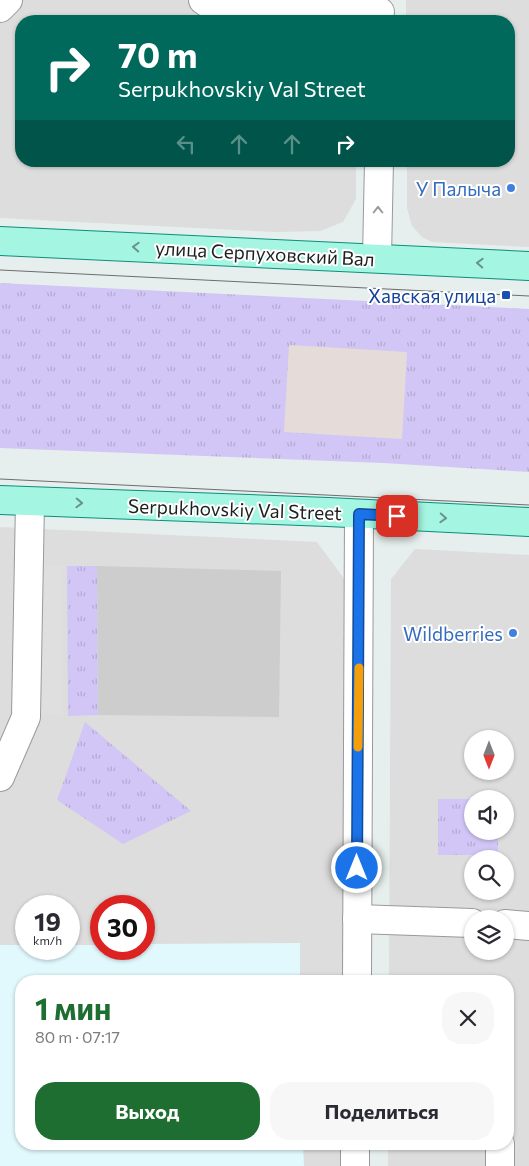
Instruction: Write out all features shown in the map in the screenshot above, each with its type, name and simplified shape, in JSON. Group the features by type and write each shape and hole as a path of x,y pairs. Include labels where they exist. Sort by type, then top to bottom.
{"main road":[{"name":"улица Серпуховский Вал","path":"0,241 529,266"},
{"name":"Serpukhovskiy Val Street","path":"0,500 529,522"}],"street":[{"path":"0,8 8,0"},
{"path":"203,0 215,8 380,11"},
{"path":"376,258 379,167"},
{"path":"0,777 26,717 30,502"},
{"path":"357,975 359,514"},
{"path":"357,919 464,923"},
{"path":"514,925 529,926"},
{"path":"355,1150 355,1166"},
{"path":"500,1150 500,1166"}],"shaded area":[{"path":"0,0 355,0 355,15 15,15 15,167 356,167 356,199 343,222 320,231 275,232 0,218"},
{"path":"406,0 529,0 529,247 432,242 422,237 412,226 407,208 407,167 515,167 515,15 406,15"},
{"path":"289,345 407,352 402,439 284,432"},
{"path":"0,527 317,542 345,580 344,975 15,975 15,1150 343,1150 343,1166 0,1166"},
{"path":"415,549 529,555 529,1166 388,1166 388,1150 514,1150 514,975 389,975 391,579"},
{"path":"33,566 63,566 63,715 33,715"},
{"path":"97,566 281,571 279,717 98,715"},
{"path":"300,943 300,975 15,975 15,1150 303,1150 304,1166 0,1166 0,945 15,945 15,960 80,960 80,945 90,945 90,960 155,960 155,944"}],"green space":[{"path":"0,283 529,309 529,472 383,463 0,448"},
{"path":"67,566 97,566 98,715 68,716"},
{"path":"85,722 191,811 123,844 57,800"},
{"path":"438,799 464,799 464,840 498,840 498,850 464,850 464,855 438,855"}],"tram line":[{"path":"0,270 529,296"},
{"path":"0,479 529,505"}],"slow traffic":[{"path":"358,747 359,668"}],"place":[{"name":"У Палыча","path":"511,188"},
{"name":"Хавская улица","path":"506,295"},
{"name":"Wildberries","path":"513,633"}],"route":[{"path":"357,868 359,514 397,516"}]}
